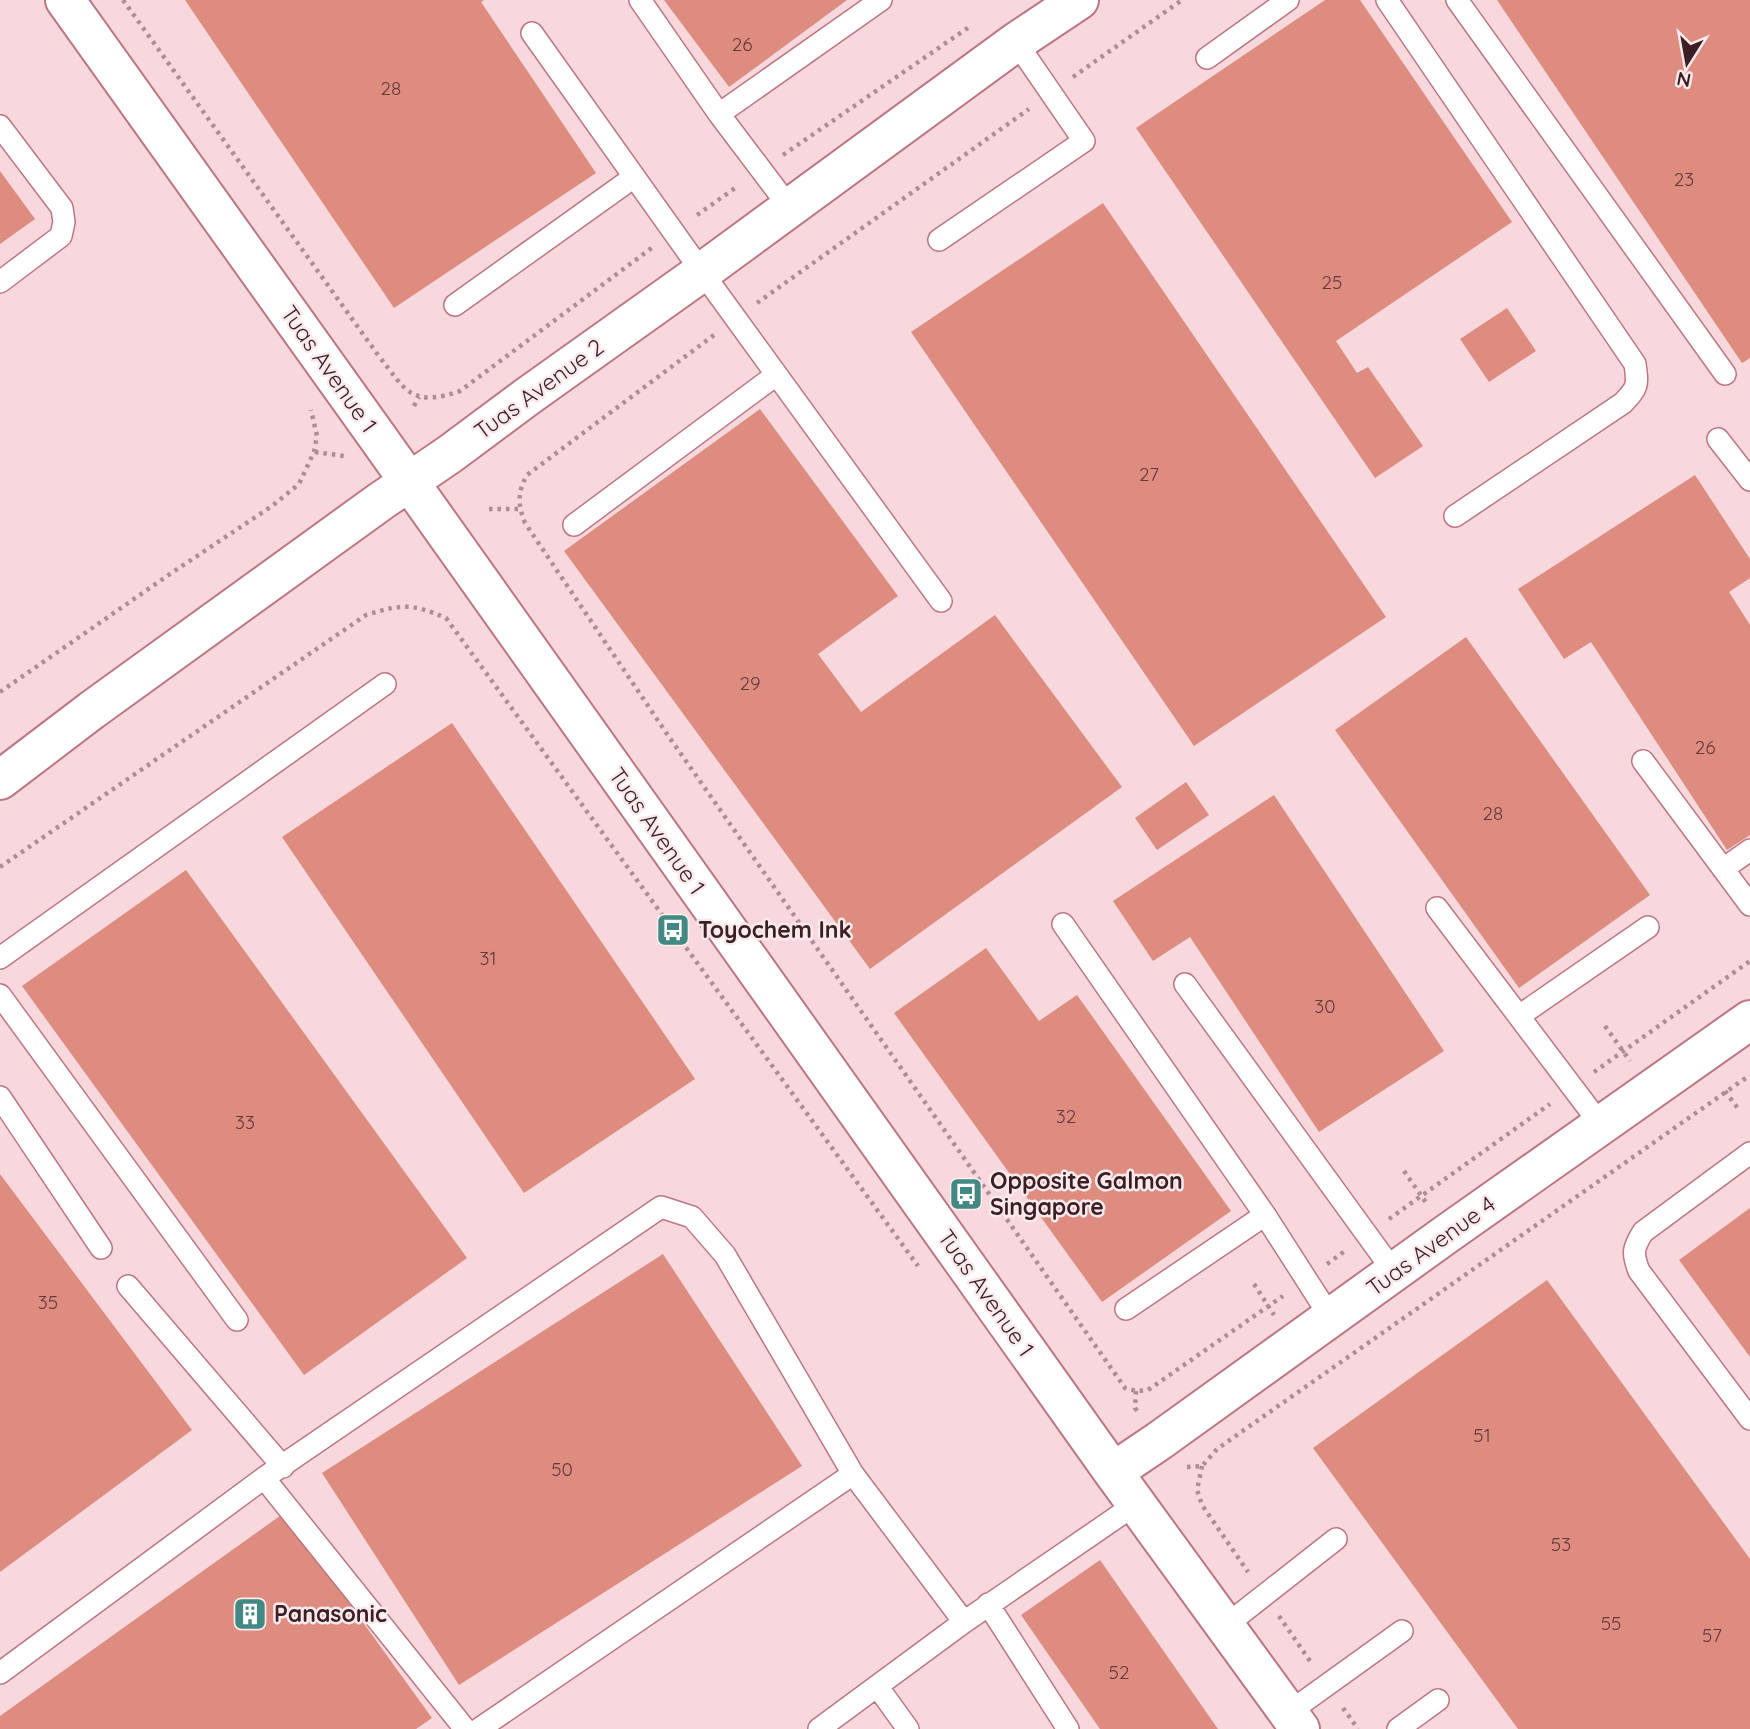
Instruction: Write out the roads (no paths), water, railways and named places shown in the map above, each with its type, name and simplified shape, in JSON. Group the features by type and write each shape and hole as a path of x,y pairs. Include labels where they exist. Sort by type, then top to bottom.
{"street":[{"name":"Tuas Avenue 1","path":"65,0 196,185 273,288 1113,1472 1294,1721"},
{"name":"Tuas Avenue 2","path":"0,780 92,710 790,208 1016,42 1058,6"},
{"name":"Tuas Avenue 4","path":"1113,1472 1601,1125 1745,1033"}],"lane":[{"path":"640,0 719,114 790,208"},
{"path":"719,114 881,0"},
{"path":"1207,58 1287,0"},
{"path":"1387,0 1635,364 1635,389 1623,403 1455,516"},
{"path":"1457,0 1726,374"},
{"path":"532,33 941,601"},
{"path":"939,240 1084,141 1016,42"},
{"path":"0,125 62,208 64,222 61,236 0,282"},
{"path":"455,305 634,177"},
{"path":"574,525 776,374"},
{"path":"1718,439 1750,480"},
{"path":"0,958 385,684"},
{"path":"1643,761 1750,905"},
{"path":"1723,869 1750,850"},
{"path":"1437,908 1601,1125"},
{"path":"1063,924 1265,1215 1331,1318"},
{"path":"1519,1016 1648,927"},
{"path":"1185,984 1394,1272"},
{"path":"0,995 237,1320"},
{"path":"0,1097 101,1248"},
{"path":"1750,1153 1643,1232 1635,1245 1633,1257 1639,1271 1750,1419"},
{"path":"0,1673 264,1478 661,1207 692,1217 726,1255 853,1474 964,1622"},
{"path":"1126,1309 1265,1215"},
{"path":"128,1286 283,1467"},
{"path":"479,1729 853,1474"},
{"path":"264,1478 466,1729"},
{"path":"819,1729 988,1604 1136,1504"},
{"path":"1225,1626 1336,1539"},
{"path":"988,1604 1068,1729"},
{"path":"1294,1721 1402,1631"},
{"path":"877,1686 908,1729"},
{"path":"1398,1729 1438,1700"}],"place":[{"name":"Toyochem Ink","path":"673,930"},
{"name":"Opposite Galmon Singapore","path":"966,1194"},
{"name":"Panasonic","path":"250,1614"}]}
